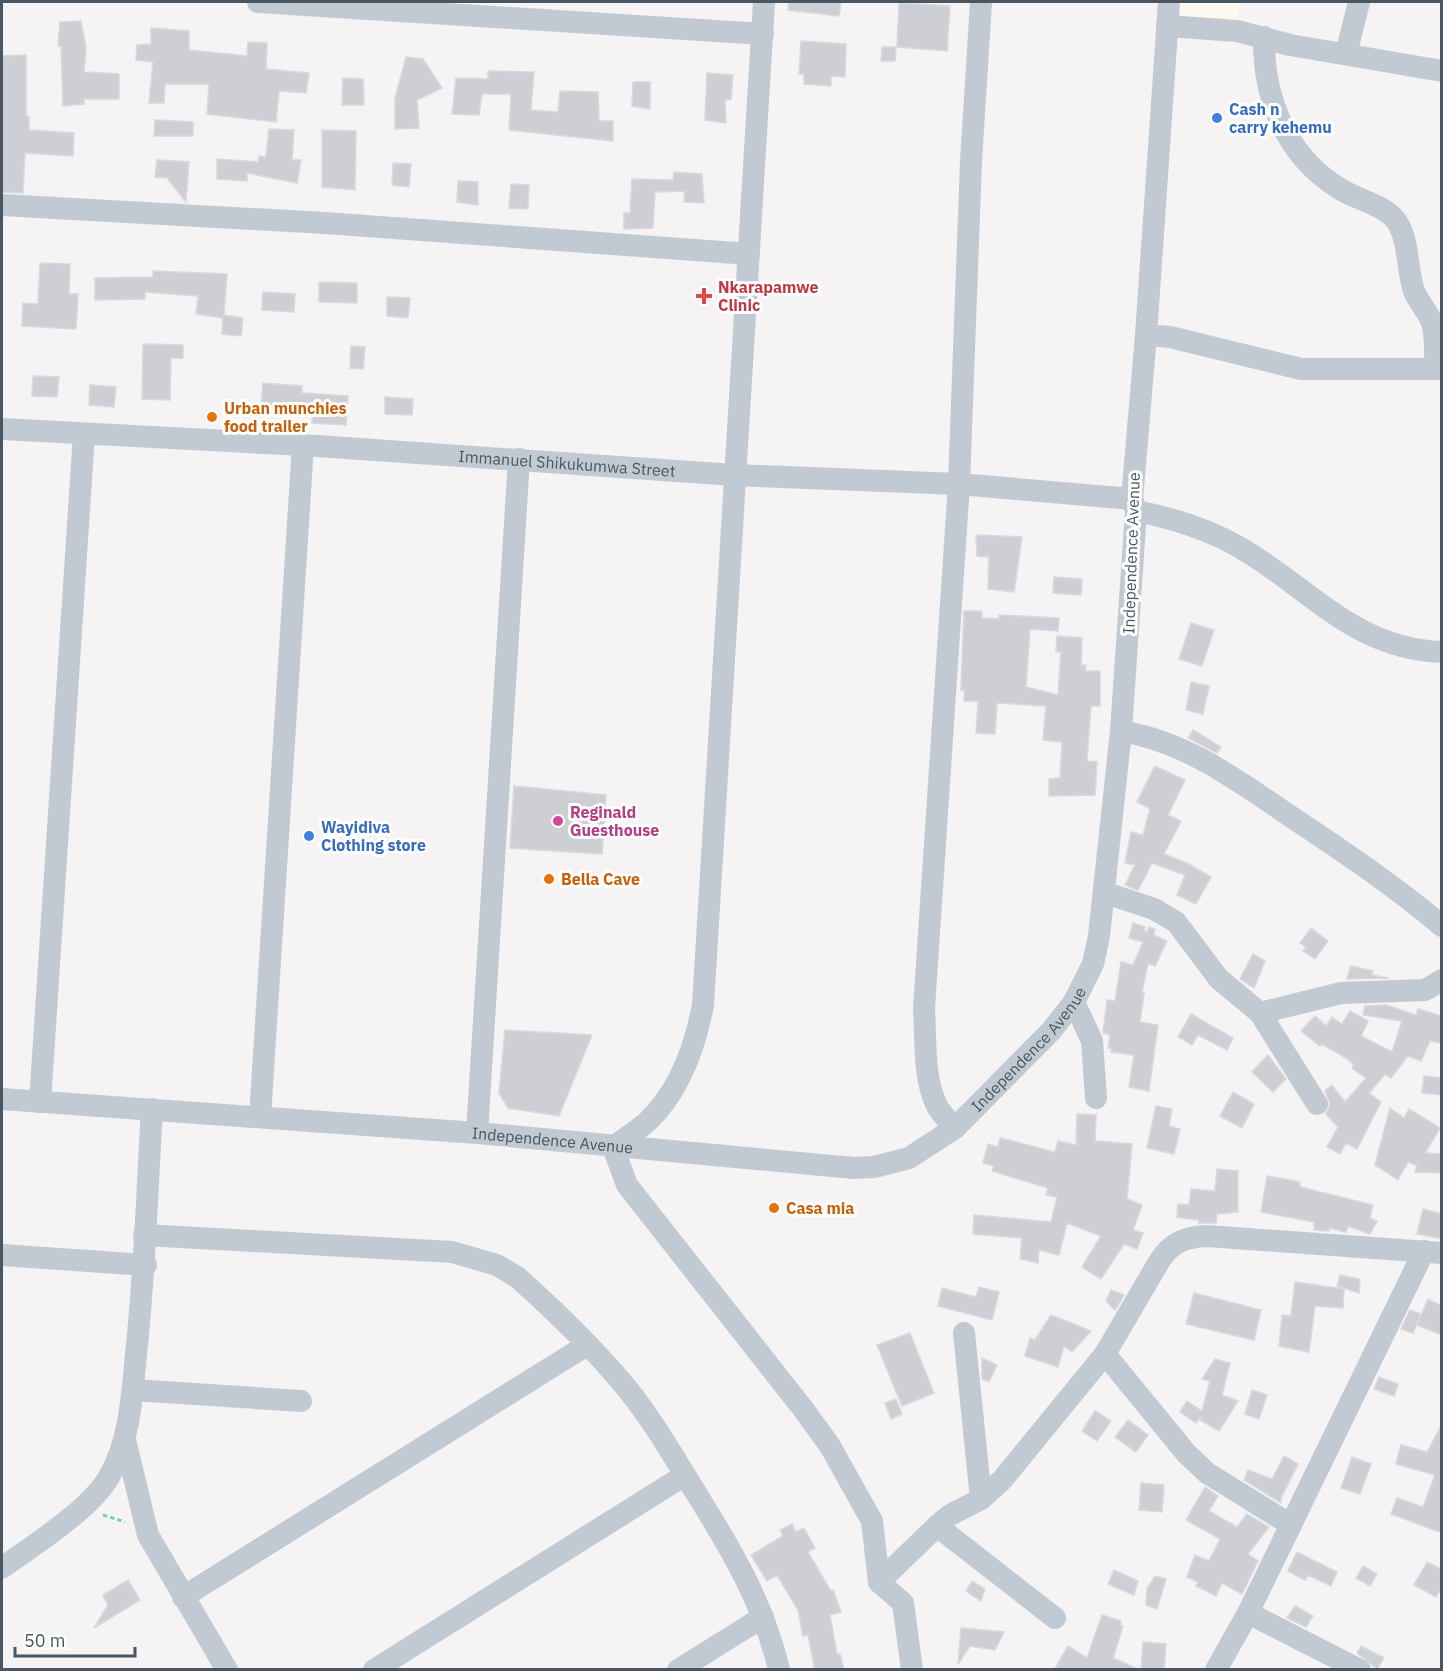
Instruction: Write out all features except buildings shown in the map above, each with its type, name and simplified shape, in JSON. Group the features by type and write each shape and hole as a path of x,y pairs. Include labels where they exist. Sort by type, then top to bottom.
{"street":[{"path":"258,2 763,34"},
{"path":"764,2 703,1005 692,1047 674,1086 647,1121 613,1147 627,1185 830,1446 872,1521 879,1582 903,1603 912,1670"},
{"path":"955,1128 941,1112 934,1099 929,1071 924,1008 959,484 971,161 981,2"},
{"name":"Independence Avenue","path":"2,1099 477,1133 854,1168 884,1165 909,1158 955,1128 1051,1031 1074,1002 1093,964 1106,893 1121,731 1168,2"},
{"path":"1346,54 1359,2"},
{"path":"1167,26 1237,31 1290,45 1442,71"},
{"path":"1146,335 1170,337 1301,369 1438,368 1434,328 1414,290 1401,231 1391,215 1338,188 1296,150 1282,126 1270,91 1264,67 1264,37"},
{"path":"2,205 325,223 750,254"},
{"name":"Immanuel Shikukumwa Street","path":"2,429 303,445 734,475 959,484 1134,505 1193,525 1239,547 1332,614 1366,632 1411,649 1442,652"},
{"path":"40,1102 84,434"},
{"path":"260,1117 303,445"},
{"path":"477,1133 519,459"},
{"path":"1121,731 1169,742 1211,763 1390,884 1442,926"},
{"path":"1106,893 1154,909 1176,922 1219,979 1260,1013 1317,1104"},
{"path":"1260,1013 1341,993 1425,990 1442,980"},
{"path":"1074,1002 1092,1041 1096,1098"},
{"path":"2,1568 60,1526 95,1494 108,1479 125,1440 133,1390 146,1265 144,1235 152,1108"},
{"path":"144,1235 452,1252 497,1265 517,1277 622,1382 685,1475 729,1546 763,1617 779,1670"},
{"path":"879,1582 950,1515 981,1499 1002,1480 1105,1354 1167,1249 1186,1239 1208,1236 1433,1252 1248,1613 1216,1670"},
{"path":"2,1255 146,1265"},
{"path":"964,1333 981,1499"},
{"path":"183,1597 587,1345"},
{"path":"1105,1354 1186,1453 1207,1473 1292,1525"},
{"path":"133,1390 301,1401"},
{"path":"125,1440 148,1534 227,1670"},
{"path":"374,1670 685,1475"},
{"path":"938,1526 1055,1618"},
{"path":"1248,1613 1360,1670"},
{"path":"678,1670 763,1617"}],"path":[{"path":"96,1515 108,1515 148,1534"}],"shaded area":[{"path":"1169,2 1239,2 1237,31 1167,26"}],"place":[{"name":"Cash n carry kehemu","path":"1217,118"},
{"name":"Nkarapamwe Clinic","path":"704,296"},
{"name":"Urban munchies food trailer","path":"212,417"},
{"name":"Reginald Guesthouse","path":"558,821"},
{"name":"Wayidiva Clothing store","path":"309,836"},
{"name":"Bella Cave","path":"549,879"},
{"name":"Casa mia","path":"774,1208"}]}
